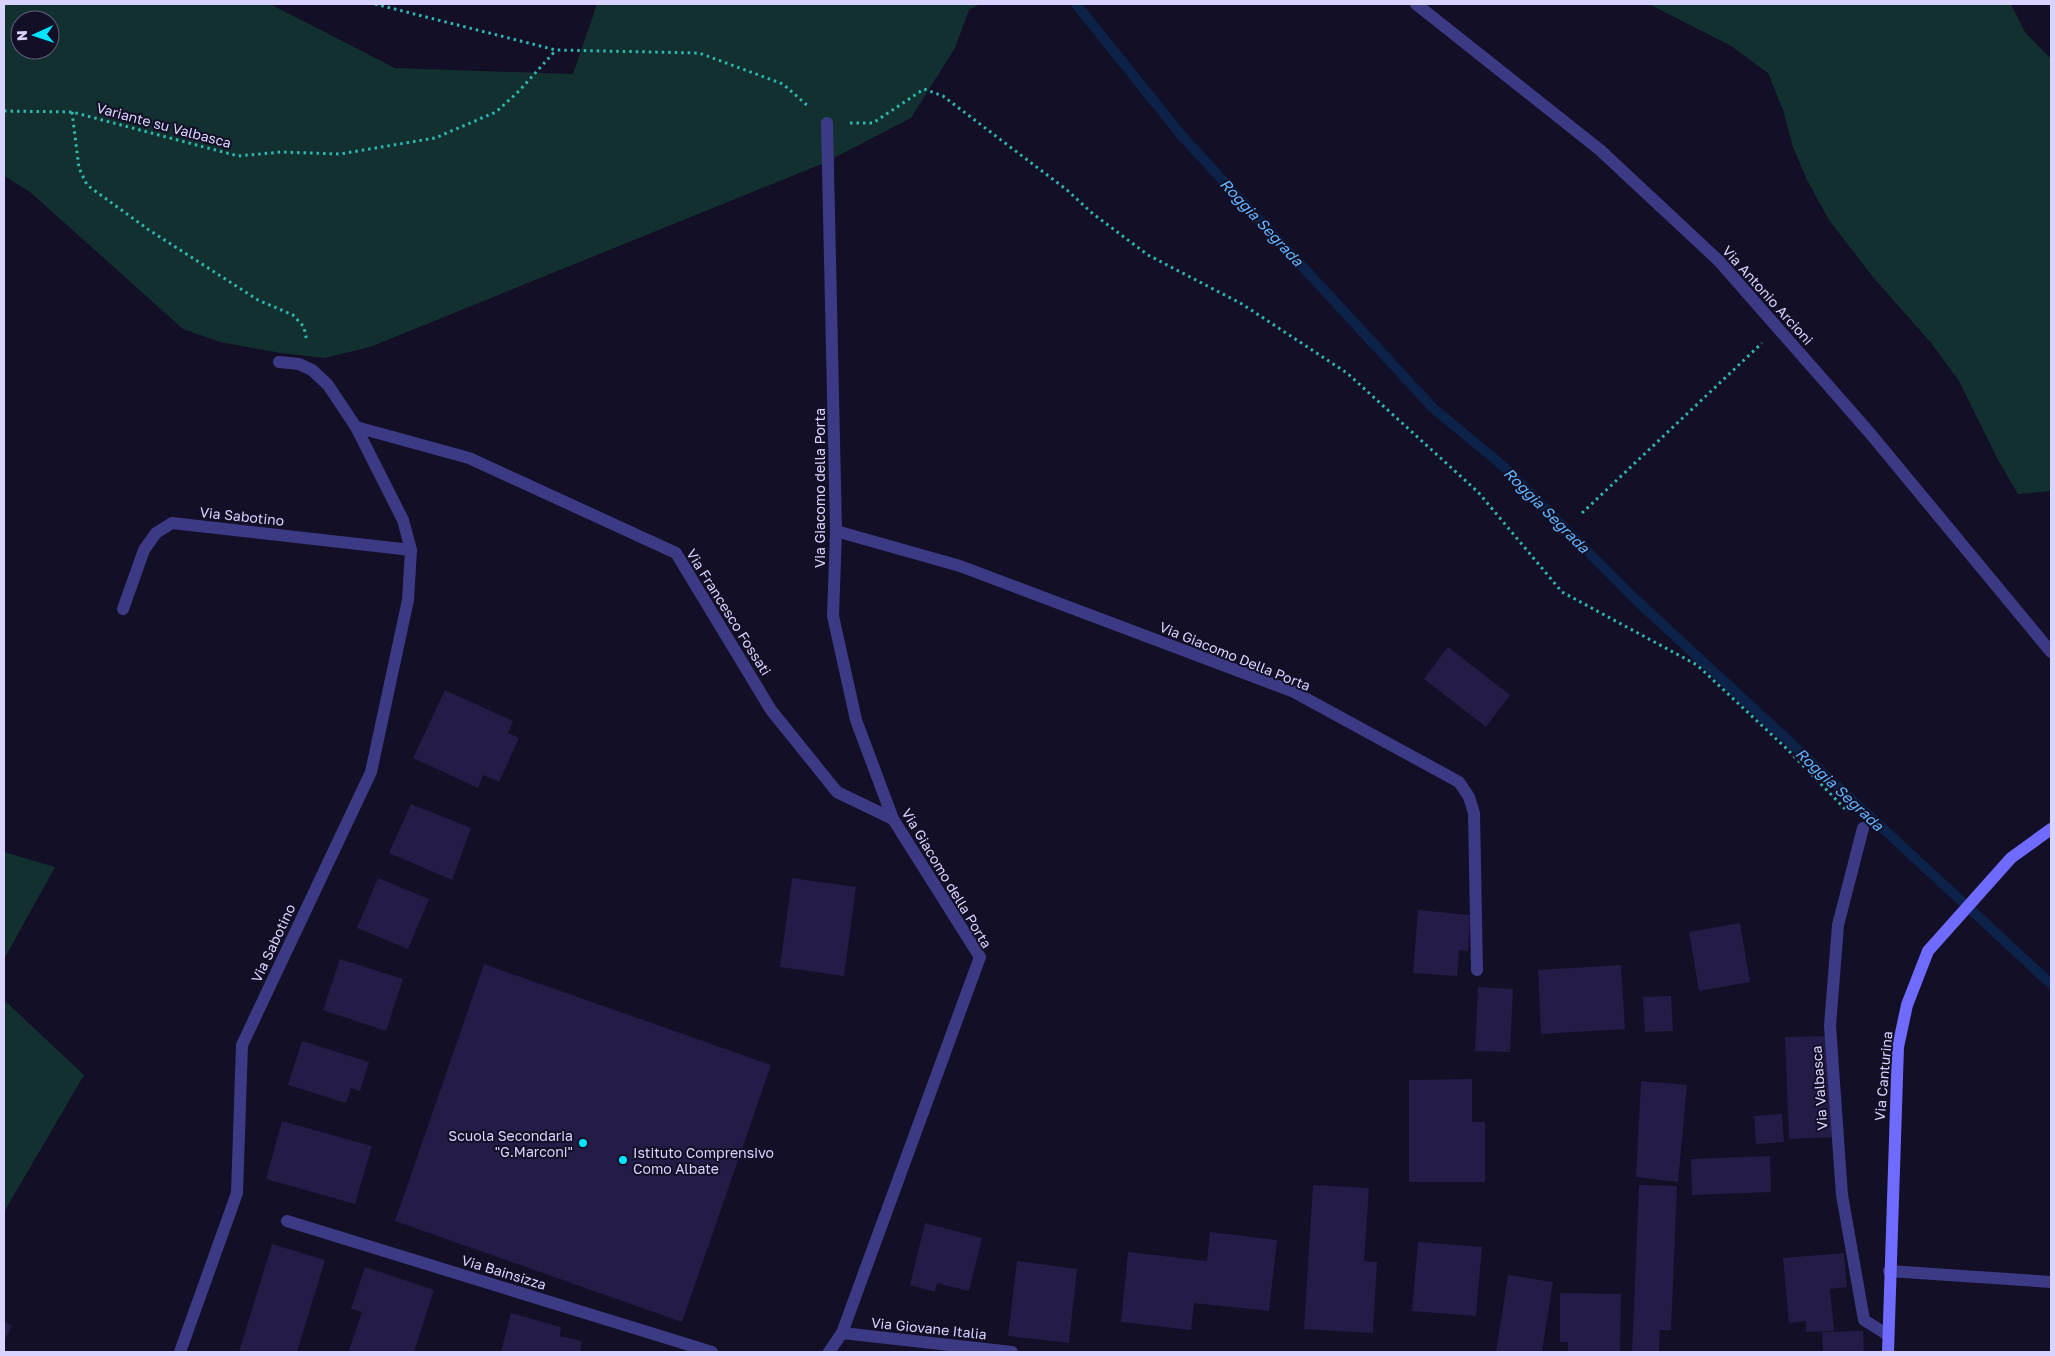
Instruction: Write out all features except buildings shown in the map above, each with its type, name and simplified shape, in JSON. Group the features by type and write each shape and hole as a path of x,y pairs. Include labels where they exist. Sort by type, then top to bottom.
{"main road":[{"name":"Via Canturina","path":"1888,1352 1889,1271 1898,1046 1907,1005 1928,951 2011,858 2051,829"}],"street":[{"name":"Via Antonio Arcioni","path":"1416,4 1600,150 1719,261 1869,432 2051,652"},
{"name":"Via Giacomo della Porta","path":"827,123 836,531 833,616 856,720 893,819 980,957 842,1333"},
{"name":"Via Sabotino","path":"180,1352 237,1194 242,1045 371,772 408,600 411,550 403,520 356,427 328,385 312,370 298,364 279,362"},
{"name":"Via Francesco Fossati","path":"356,427 468,458 676,553 771,710 837,792 893,819"},
{"name":"Via Sabotino","path":"123,609 144,550 156,533 172,523 411,550"},
{"name":"Via Giacomo Della Porta","path":"836,531 960,566 1294,692 1459,782 1469,797 1474,813 1477,970"},
{"name":"Via Valbasca","path":"1863,828 1838,925 1830,1026 1842,1195 1864,1320 1888,1334"},
{"name":"Via Bainsizza","path":"287,1221 712,1352"},
{"path":"1889,1271 2051,1282"},
{"path":"829,1352 842,1333"},
{"name":"Via Giovane Italia","path":"842,1333 1012,1352"}],"path":[{"path":"375,4 556,50 699,53 783,84 827,123 873,123 924,89 943,96 1067,190 1092,213 1148,255 1242,304 1347,373 1478,492 1562,592 1697,665 1787,749 1863,828"},
{"name":"Variante su Valbasca","path":"4,110 72,112 238,156 281,152 340,154 435,138 496,112 519,91 556,50"},
{"path":"72,112 78,168 87,186 149,230 258,300 293,315 304,327 312,370"},
{"path":"1582,513 1778,328"}],"green space":[{"path":"4,4 270,4 395,68 573,74 597,4 980,4 969,10 955,48 911,118 824,163 370,347 325,358 281,353 220,342 183,329 30,192 4,176"},
{"path":"1649,4 2011,4 2025,32 2051,59 2051,491 2018,494 1998,460 1959,381 1932,344 1873,277 1829,220 1807,180 1793,147 1783,110 1768,73 1731,46"},
{"path":"4,852 55,867 4,959"},
{"path":"4,1000 84,1075 4,1212"}],"waterway":[{"name":"Roggia Segrada","path":"1076,4 1182,136 1433,408 1503,466 1634,598 2051,984"}],"place":[{"name":"Scuola Secondaria \"G.Marconi\"","path":"583,1143"},
{"name":"Istituto Comprensivo Como Albate","path":"623,1160"}]}
